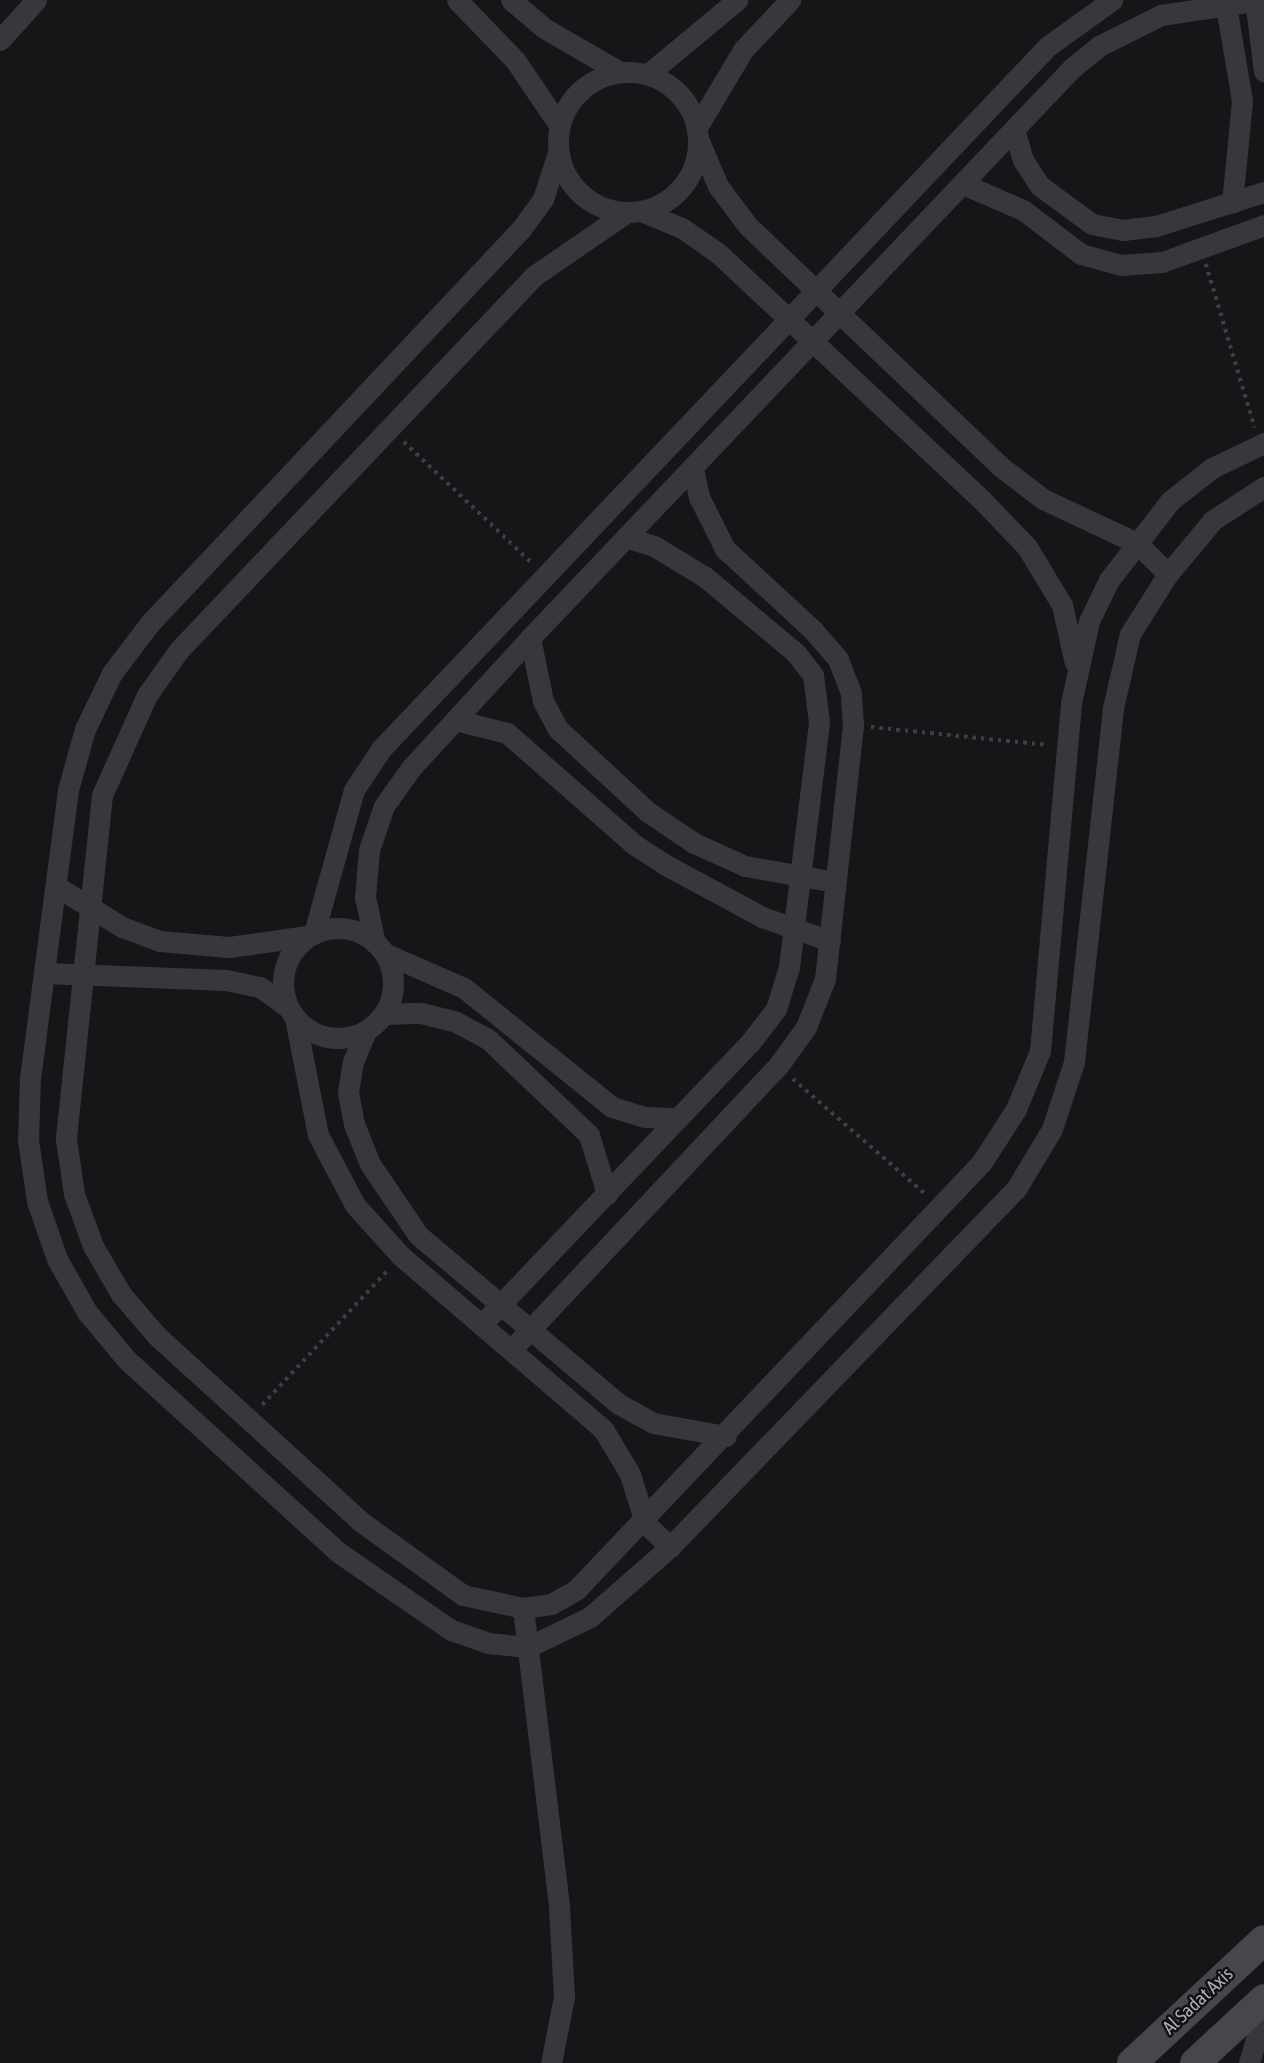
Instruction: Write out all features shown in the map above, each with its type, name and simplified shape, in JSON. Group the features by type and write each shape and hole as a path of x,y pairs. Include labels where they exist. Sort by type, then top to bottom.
{"street":[{"path":"0,40 36,0"},
{"path":"457,0 515,60 559,125"},
{"path":"510,0 544,29 620,72 648,75 680,94 718,186 748,226 1012,475 1088,524 1137,543 1168,573"},
{"path":"648,75 737,0"},
{"path":"790,0 743,50 698,134 694,169 678,192 634,212 534,276 179,650 147,695 102,795 66,1139 74,1194 93,1246 121,1294 157,1336 360,1521 436,1579 492,1605 523,1608 551,1604 576,1590 645,1523 982,1162 1016,1109 1040,1051 1076,665 1089,621 1137,543 1170,501 1212,468 1262,444"},
{"path":"670,1547 645,1523 630,1474 603,1429 401,1256 333,1172 318,1135 291,1012 285,968 311,935 354,790 381,749 1048,46 1112,0"},
{"path":"726,1436 653,1423 619,1404 418,1235 370,1164 348,1093 353,1061 366,1031 384,1014 392,994 365,897 369,850 384,806 455,720 625,537 814,343 1014,130 1099,46 1161,15 1226,3 1255,1 1264,71"},
{"path":"1226,3 1242,101 1232,203"},
{"path":"620,72 581,89 559,125 558,153 543,199 522,228 150,623 112,673 85,729 72,778 44,973 28,1140 45,1224 87,1312 127,1360 338,1552 452,1630 488,1643 528,1647 590,1617 670,1547 1016,1189 1052,1129 1074,1062 1113,708 1130,634 1168,573 1213,520 1264,487"},
{"path":"1014,130 1023,160 1040,186 1092,224 1123,230 1156,226 1264,192"},
{"path":"558,153 568,179 587,200 682,228 718,253 1027,548 1062,605 1076,665"},
{"path":"964,184 1023,210 1081,254 1121,265 1162,262 1264,225"},
{"path":"511,1350 778,1066 806,1027 825,979 853,725 851,693 838,659 725,549 699,496 693,468"},
{"path":"481,1325 678,1118 776,1009 795,932 820,712 813,675 796,653 705,577 663,551 625,537"},
{"path":"530,638 533,670 558,729 648,812 694,843 735,862 800,879 835,882"},
{"path":"455,720 508,733 635,845 795,932 830,940"},
{"path":"56,886 90,904 122,927 160,941 229,947 346,929 464,988 612,1107 645,1117 678,1118"},
{"path":"44,973 226,981 260,987 328,1037 366,1031"},
{"path":"384,1014 421,1013 456,1022 488,1039 589,1135 607,1194"},
{"path":"523,1608 559,1908 564,1997 551,2063"},
{"name":"Al Sadat Axis","path":"1132,2063 1264,1941"},
{"path":"1195,2063 1264,1999"},
{"path":"1249,2063 1264,2012"}],"path":[{"path":"1200,246 1262,444"},
{"path":"389,429 546,576"},
{"path":"853,725 1067,747"},
{"path":"778,1066 940,1207"},
{"path":"249,1420 401,1256"}]}
